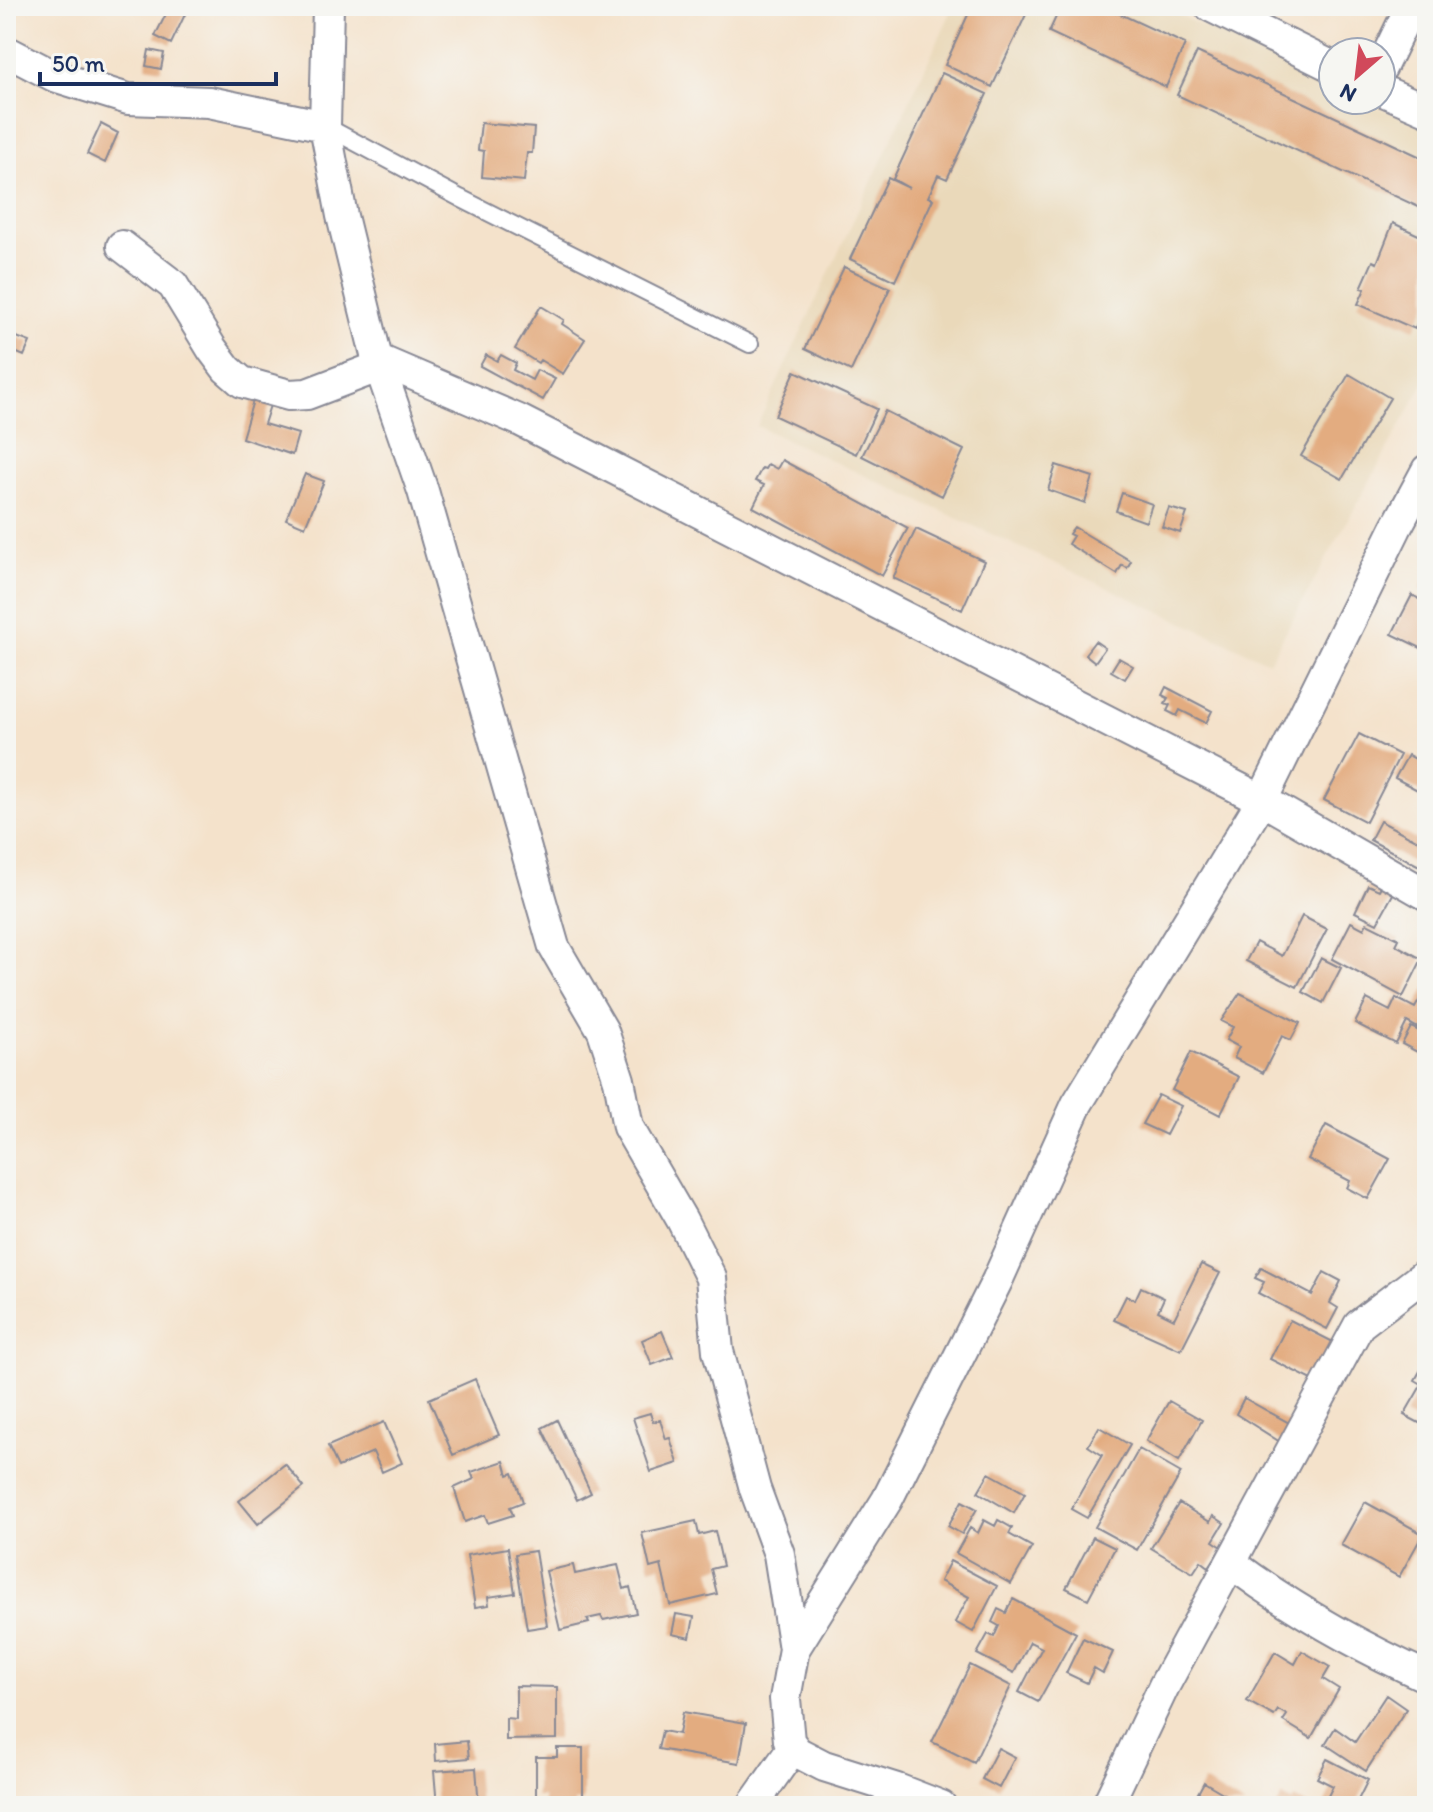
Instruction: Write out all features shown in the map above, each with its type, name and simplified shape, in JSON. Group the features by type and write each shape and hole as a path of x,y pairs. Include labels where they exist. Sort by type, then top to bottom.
{"street":[{"path":"328,6 325,126 342,216 377,359 423,491 554,947 603,1031 619,1080 628,1127 682,1220 711,1278 718,1351 755,1489 779,1554 794,1649 785,1699 788,1736 793,1748 807,1759 941,1806"},
{"path":"1210,6 1317,59"},
{"path":"1396,36 1411,6"},
{"path":"6,51 54,76 128,99 209,102 325,126"},
{"path":"1397,97 1427,110"},
{"path":"122,246 173,285 212,349 242,382 289,395 307,394 378,367 377,359"},
{"path":"377,359 519,420 1262,800 1427,895"},
{"path":"794,1649 855,1554 909,1458 997,1281 1077,1104 1262,800 1427,470"},
{"path":"1107,1806 1164,1686 1359,1325 1427,1273"},
{"path":"1231,1563 1350,1642 1427,1677"},
{"path":"752,1806 793,1748"}],"lane":[{"path":"325,126 460,198 750,344"}],"shaded area":[{"path":"954,6 1159,6 1317,79 1317,116 1397,116 1427,130 1427,378 1269,662 757,426"}],"building":[{"path":"170,6 189,6 171,44 155,36"},
{"path":"972,6 1030,6 992,87 945,65"},
{"path":"1061,6 1103,6 1185,44 1166,87 1049,32"},
{"path":"149,50 164,53 161,69 146,66"},
{"path":"1197,52 1317,108 1317,116 1333,116 1427,160 1427,211 1177,95"},
{"path":"942,73 987,94 947,179 938,175 928,197 933,199 895,281 850,259 888,178 909,188 893,179"},
{"path":"481,123 534,128 532,153 527,153 524,181 482,177 484,151 478,150"},
{"path":"101,124 118,133 105,163 87,154"},
{"path":"1393,223 1427,239 1427,303 1415,329 1358,304 1365,289 1361,288 1373,261 1377,263"},
{"path":"844,267 890,288 851,371 805,349"},
{"path":"541,306 564,320 562,324 585,339 563,374 515,349"},
{"path":"6,333 30,342 24,356 6,348"},
{"path":"486,355 497,361 501,355 516,363 513,370 532,380 537,370 555,379 543,400 480,366"},
{"path":"795,371 877,409 856,454 775,416"},
{"path":"1349,374 1390,398 1342,479 1301,456"},
{"path":"254,397 271,402 264,424 298,434 292,455 242,438"},
{"path":"885,411 964,450 942,496 862,456"},
{"path":"782,460 908,528 882,576 753,507 764,485 755,481 762,468 765,469 768,464 777,469"},
{"path":"1056,465 1093,477 1085,503 1048,490"},
{"path":"305,474 324,481 305,527 286,519"},
{"path":"1122,493 1152,504 1146,522 1116,511"},
{"path":"1169,508 1187,513 1180,533 1162,527"},
{"path":"1074,527 1131,561 1127,568 1122,565 1117,574 1068,544"},
{"path":"916,529 984,561 962,610 893,578"},
{"path":"1427,576 1427,651 1392,634 1412,595 1421,600 1426,591 1421,588"},
{"path":"1095,641 1105,648 1095,662 1085,654"},
{"path":"1119,658 1133,666 1125,679 1111,671"},
{"path":"1166,687 1212,711 1206,723 1180,710 1177,716 1167,711 1170,705 1165,703 1168,698 1162,695"},
{"path":"1359,734 1400,755 1366,822 1324,800"},
{"path":"1408,755 1427,765 1427,795 1395,778"},
{"path":"1380,821 1420,842 1427,828 1427,870 1370,840"},
{"path":"1384,881 1397,887 1377,923 1355,912 1368,885 1379,890"},
{"path":"1302,916 1327,929 1297,987 1246,961 1256,942 1282,956"},
{"path":"1351,922 1364,929 1367,923 1399,939 1396,945 1422,959 1403,997 1332,959"},
{"path":"1321,958 1341,968 1323,1003 1303,992"},
{"path":"1427,986 1427,1033 1407,1022 1396,1044 1355,1023 1367,999 1390,1011 1396,998 1415,1008"},
{"path":"1240,993 1300,1023 1291,1040 1282,1036 1263,1073 1234,1058 1239,1047 1226,1040 1233,1027 1221,1021"},
{"path":"1411,1027 1427,1035 1427,1057 1402,1044"},
{"path":"1191,1052 1239,1077 1220,1115 1172,1090"},
{"path":"1158,1095 1181,1106 1166,1135 1142,1124"},
{"path":"1326,1125 1390,1159 1368,1199 1347,1188 1350,1181 1308,1159"},
{"path":"1201,1264 1220,1273 1181,1350 1114,1320 1126,1296 1135,1300 1141,1287 1164,1298 1158,1311 1174,1319"},
{"path":"1261,1268 1312,1295 1324,1272 1341,1281 1330,1303 1338,1308 1327,1329 1258,1293 1264,1282 1255,1278"},
{"path":"1290,1320 1337,1344 1318,1383 1270,1359"},
{"path":"662,1331 673,1357 652,1365 642,1340"},
{"path":"1427,1359 1427,1427 1404,1415 1422,1384 1415,1380"},
{"path":"475,1379 499,1435 453,1455 429,1399"},
{"path":"1244,1398 1298,1428 1288,1447 1236,1414"},
{"path":"1169,1401 1202,1420 1179,1461 1146,1441"},
{"path":"650,1413 653,1422 660,1420 678,1463 651,1472 633,1418"},
{"path":"557,1420 591,1493 577,1500 542,1428"},
{"path":"384,1422 402,1463 382,1472 373,1452 338,1467 328,1446"},
{"path":"1099,1427 1130,1445 1087,1518 1071,1509 1102,1455 1088,1446"},
{"path":"1139,1449 1181,1473 1137,1550 1095,1527"},
{"path":"504,1461 508,1475 513,1473 523,1502 510,1507 513,1515 488,1523 485,1515 465,1522 454,1488 474,1479 471,1472"},
{"path":"285,1464 304,1487 258,1524 239,1501"},
{"path":"989,1473 1025,1493 1014,1513 978,1492"},
{"path":"962,1501 977,1509 962,1534 948,1526"},
{"path":"1365,1502 1423,1534 1399,1577 1341,1545"},
{"path":"1179,1503 1210,1522 1213,1516 1224,1523 1213,1541 1222,1547 1209,1567 1201,1561 1193,1573 1151,1548"},
{"path":"984,1520 995,1526 998,1520 1012,1528 1009,1534 1032,1547 1011,1584 956,1553 970,1528 978,1533"},
{"path":"696,1521 699,1535 715,1531 723,1566 711,1569 717,1594 670,1605 661,1565 650,1568 642,1533"},
{"path":"1093,1537 1115,1548 1088,1599 1066,1588"},
{"path":"508,1548 515,1593 488,1597 489,1605 475,1607 467,1555"},
{"path":"535,1551 547,1626 527,1629 515,1554"},
{"path":"950,1561 997,1586 973,1632 955,1622 969,1597 940,1581"},
{"path":"573,1565 575,1574 618,1565 624,1589 630,1587 636,1613 603,1620 601,1616 587,1619 589,1623 560,1630 546,1571"},
{"path":"1013,1599 1076,1633 1038,1702 1019,1692 1042,1648 1030,1642 1014,1673 977,1654 988,1634 994,1637 999,1626 992,1622 998,1609 1006,1613"},
{"path":"676,1614 694,1617 690,1638 672,1634"},
{"path":"1083,1638 1113,1652 1103,1673 1094,1668 1087,1683 1066,1673"},
{"path":"1302,1651 1330,1667 1323,1679 1339,1689 1311,1738 1283,1721 1287,1715 1278,1710 1274,1716 1247,1701 1275,1652 1295,1664"},
{"path":"970,1665 1011,1686 974,1763 932,1742"},
{"path":"516,1686 557,1687 557,1739 506,1740 506,1718 516,1719"},
{"path":"1386,1695 1406,1709 1366,1771 1325,1744 1335,1728 1355,1742"},
{"path":"683,1712 746,1723 739,1763 658,1749 662,1731 679,1734"},
{"path":"467,1741 469,1758 436,1761 435,1744"},
{"path":"557,1748 583,1748 583,1801 575,1802 575,1806 543,1806 543,1797 536,1797 536,1757 557,1757"},
{"path":"998,1748 1015,1757 999,1788 982,1779"},
{"path":"1327,1759 1368,1780 1355,1806 1323,1806 1333,1786 1317,1778"},
{"path":"476,1768 479,1806 437,1806 434,1771"},
{"path":"1204,1782 1245,1806 1191,1806"},
{"path":"1282,1797 1292,1802 1294,1798 1310,1806 1277,1806"}]}
